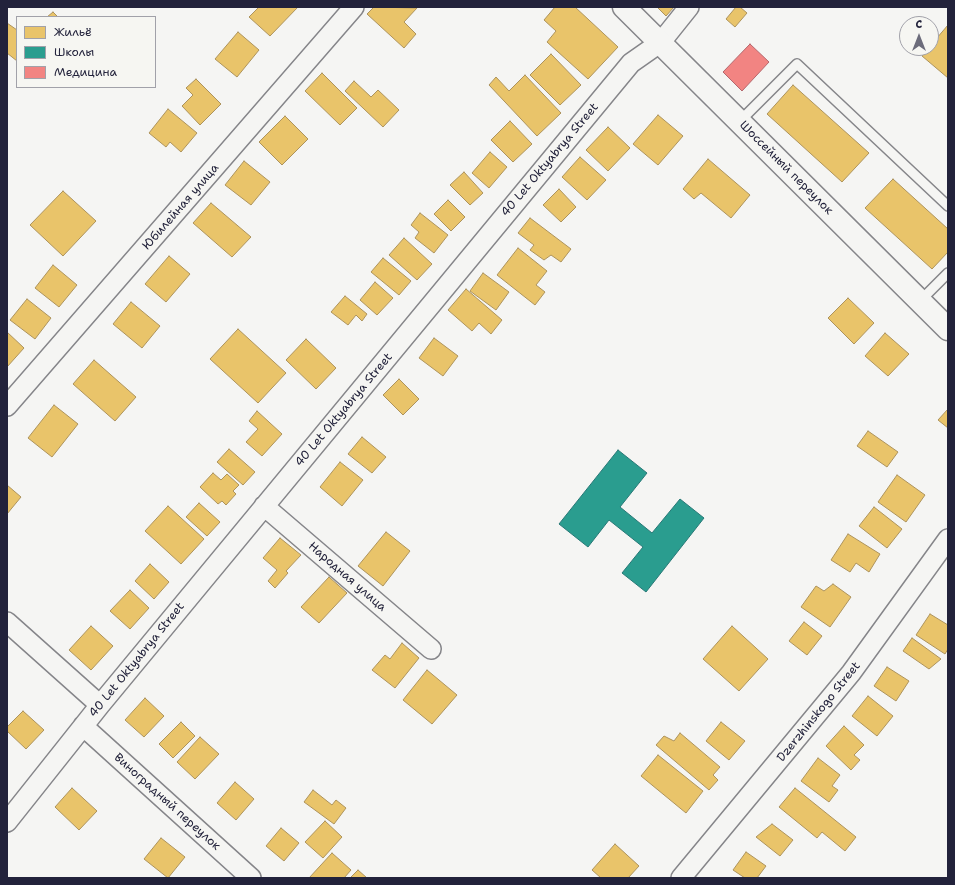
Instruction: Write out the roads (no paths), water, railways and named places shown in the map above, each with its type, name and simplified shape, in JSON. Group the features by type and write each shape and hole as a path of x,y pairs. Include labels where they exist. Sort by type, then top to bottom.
{"main road":[{"name":"Шоссейный переулок","path":"624,7 661,42 948,329"}],"street":[{"name":"Юбилейная улица","path":"7,406 354,7"},
{"name":"40 Let Oktyabrya Street","path":"7,822 100,705 630,63 661,42 689,7"},
{"name":"Народная улица","path":"264,506 431,649"},
{"name":"Dzerzhinskogo Street","path":"681,878 851,673 948,539"},
{"path":"7,622 100,705"},
{"name":"Виноградный переулок","path":"83,726 251,878"}],"lane":[{"path":"740,121 797,64 948,206"},
{"path":"920,301 948,273"}]}
